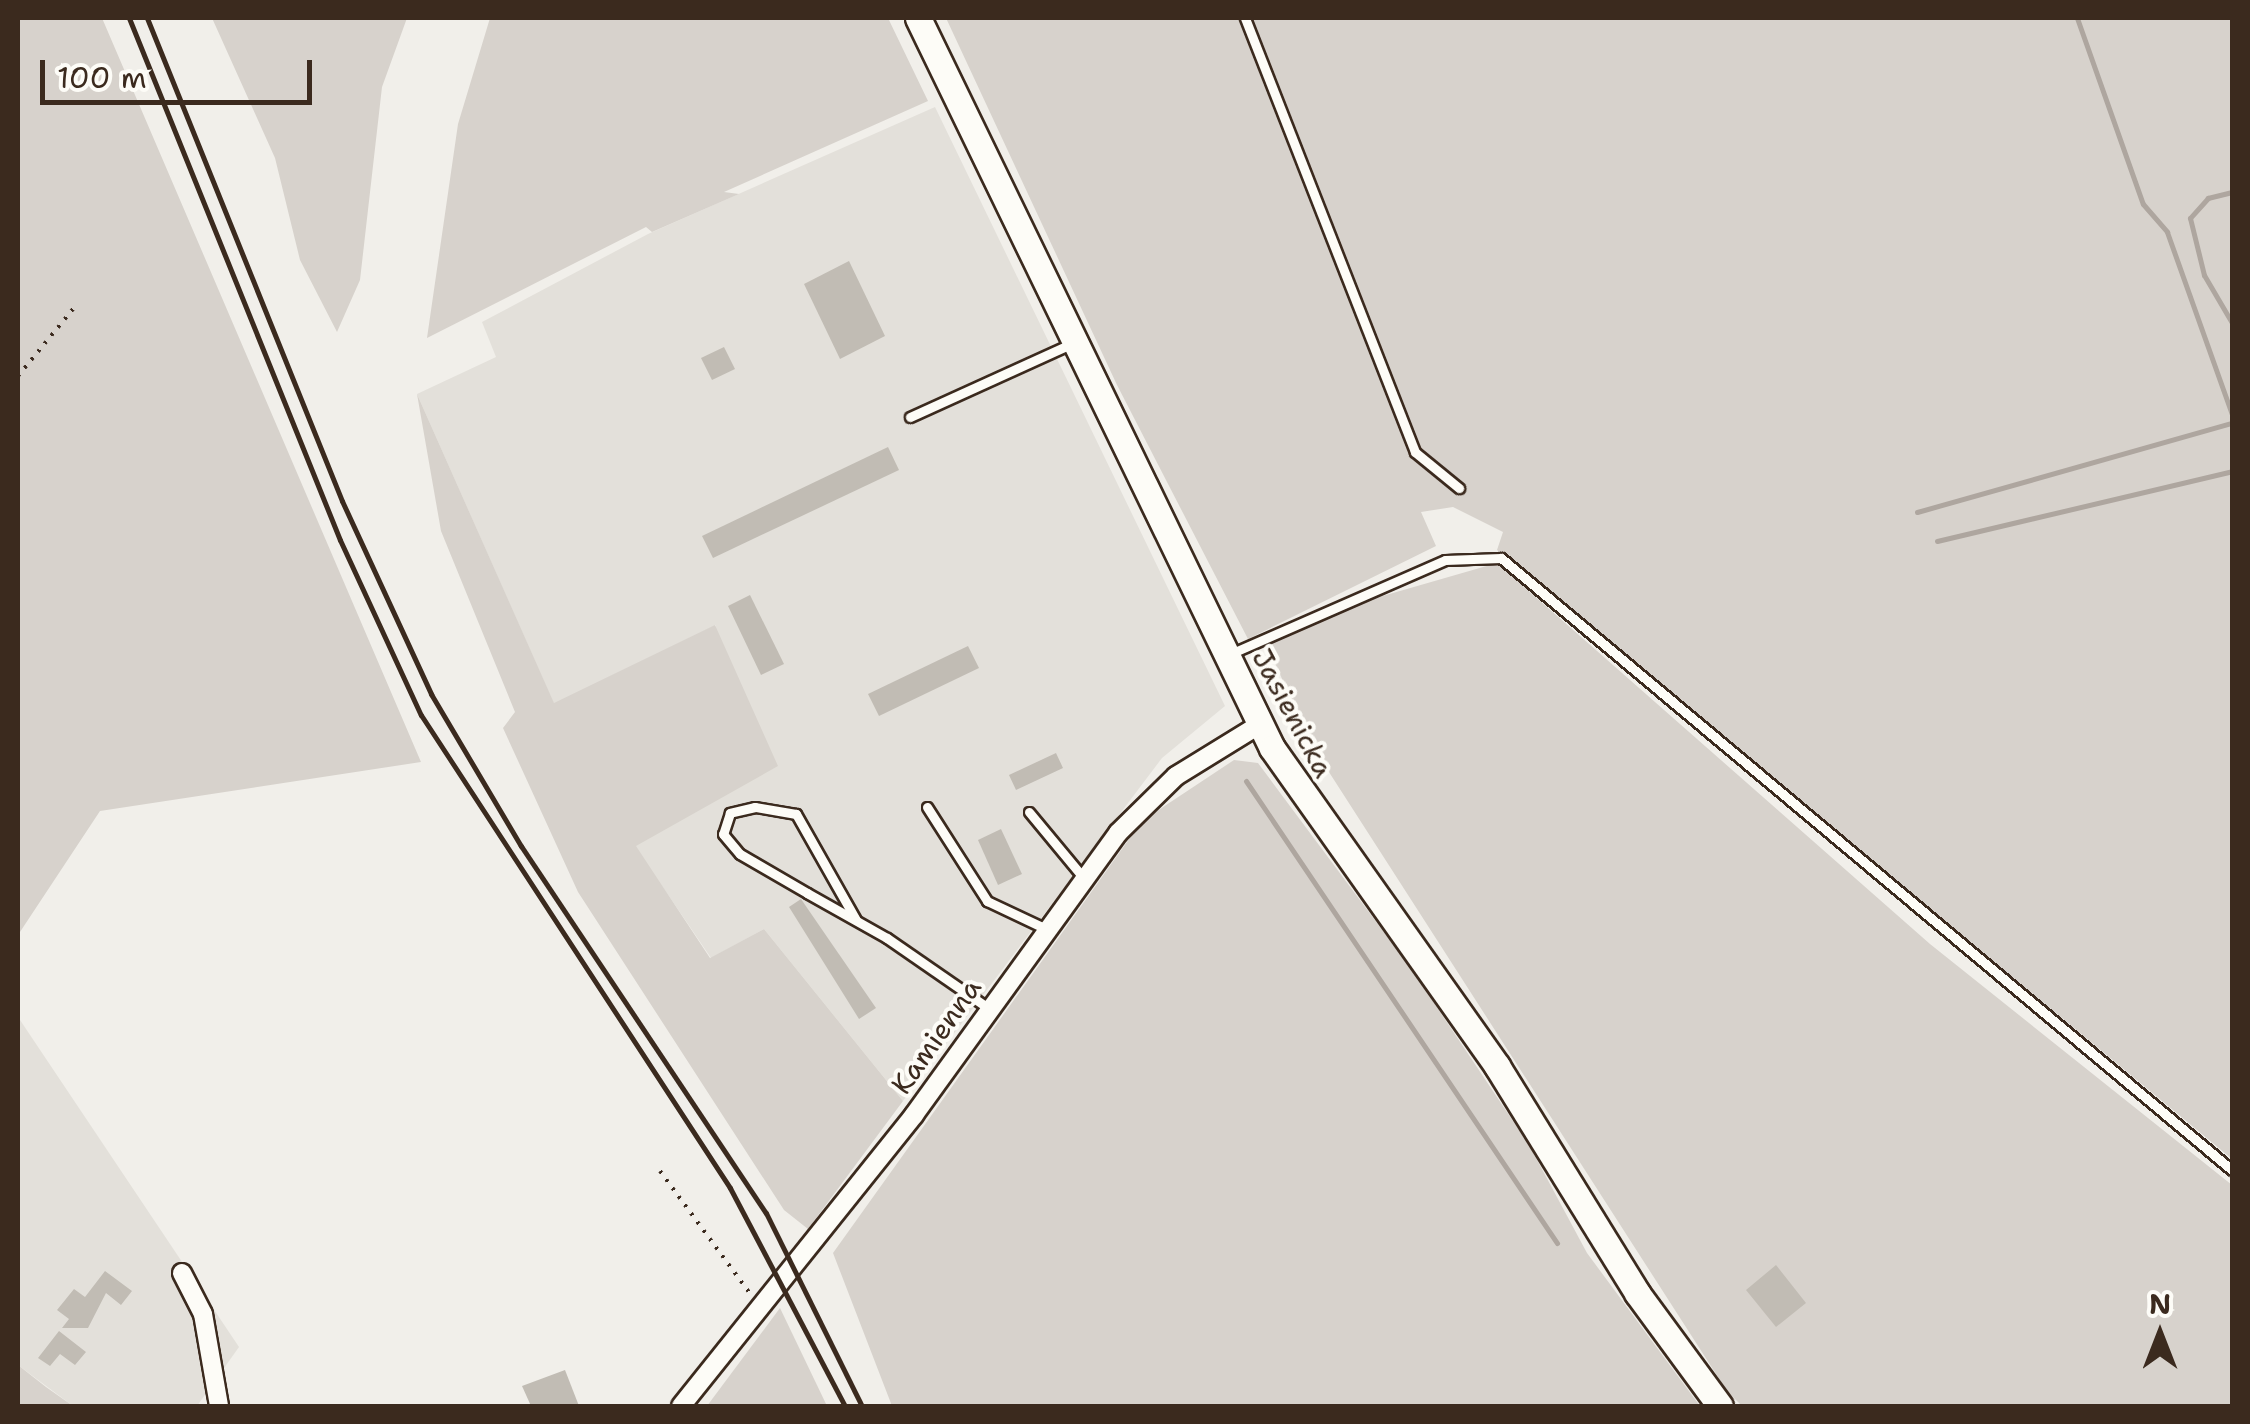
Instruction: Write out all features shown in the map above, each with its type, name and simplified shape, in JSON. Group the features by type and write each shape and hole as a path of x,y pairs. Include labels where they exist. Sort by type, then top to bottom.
{"main road":[{"name":"Jasienicka","path":"918,18 1260,725 1498,1066 1637,1294 1717,1400"}],"street":[{"name":"Kamienna","path":"681,1406 990,1010 1082,876 1176,776 1260,725"},
{"path":"182,1272 203,1314 220,1406"}],"lane":[{"path":"1245,18 1415,452 1459,488"},
{"path":"910,418 1076,342"},
{"path":"1227,655 1445,560 1501,558 2232,1170"},
{"path":"856,920 796,814 754,807 730,813 723,834 740,854 856,920 990,1010"},
{"path":"928,807 987,901 1044,928"},
{"path":"1029,812 1082,876"}],"path":[{"path":"18,376 73,309"},
{"path":"660,1171 758,1304"}],"shaded area":[{"path":"18,18 102,18 421,762 100,811 18,935"},
{"path":"212,18 407,18 382,87 360,280 337,332 300,260 275,158"},
{"path":"490,18 888,18 928,101 724,192 739,194 652,232 646,227 427,338 458,124"},
{"path":"946,18 2232,18 2232,1159 1497,550 1503,532 1453,507 1421,512 1436,546 1248,639 1117,385"},
{"path":"935,107 1225,706 1162,758 903,1101 764,929 711,958 635,846 716,625 554,704 417,394 496,357 482,322 648,234"},
{"path":"417,394 554,703 715,625 778,766 636,846 710,958 764,929 903,1101 808,1229 784,1210 578,892 503,728 515,712 441,531"},
{"path":"1497,563 1930,944 2232,1185 2232,1406 1742,1406 1727,1391 1309,741 1266,642 1341,608"},
{"path":"1234,760 1258,763 1412,970 1529,1145 1587,1253 1700,1406 892,1406 833,1253 1142,821"},
{"path":"18,1017 239,1347 197,1406 73,1406 18,1365"},
{"path":"780,1308 827,1406 707,1406"},
{"path":"18,1365 46,1387 73,1406 18,1406"}],"building":[{"path":"849,261 885,336 840,359 804,284"},
{"path":"724,347 735,369 712,380 701,358"},
{"path":"888,447 899,470 713,558 702,536"},
{"path":"750,595 784,664 761,675 728,606"},
{"path":"968,646 979,668 879,716 868,694"},
{"path":"1056,753 1063,768 1016,790 1009,775"},
{"path":"1001,829 1022,874 998,885 978,840"},
{"path":"801,899 876,1008 859,1019 789,907"},
{"path":"1776,1265 1806,1303 1776,1327 1746,1290"},
{"path":"105,1271 132,1291 121,1305 106,1293 88,1328 62,1328 69,1319 57,1310 74,1289 85,1297"},
{"path":"59,1331 86,1352 75,1365 60,1354 50,1366 38,1358"},
{"path":"565,1370 579,1406 531,1406 522,1386"}],"waterway":[{"path":"2077,18 2143,204 2167,232 2232,415"},
{"path":"2232,192 2208,198 2190,218 2204,275 2232,323"},
{"path":"1917,512 2232,423"},
{"path":"1937,541 2232,471"},
{"path":"1246,781 1557,1243"}],"railway":[{"path":"129,18 340,540 421,715 730,1188 845,1406"},
{"path":"147,18 342,501 431,694 521,846 766,1213 862,1406"}]}
